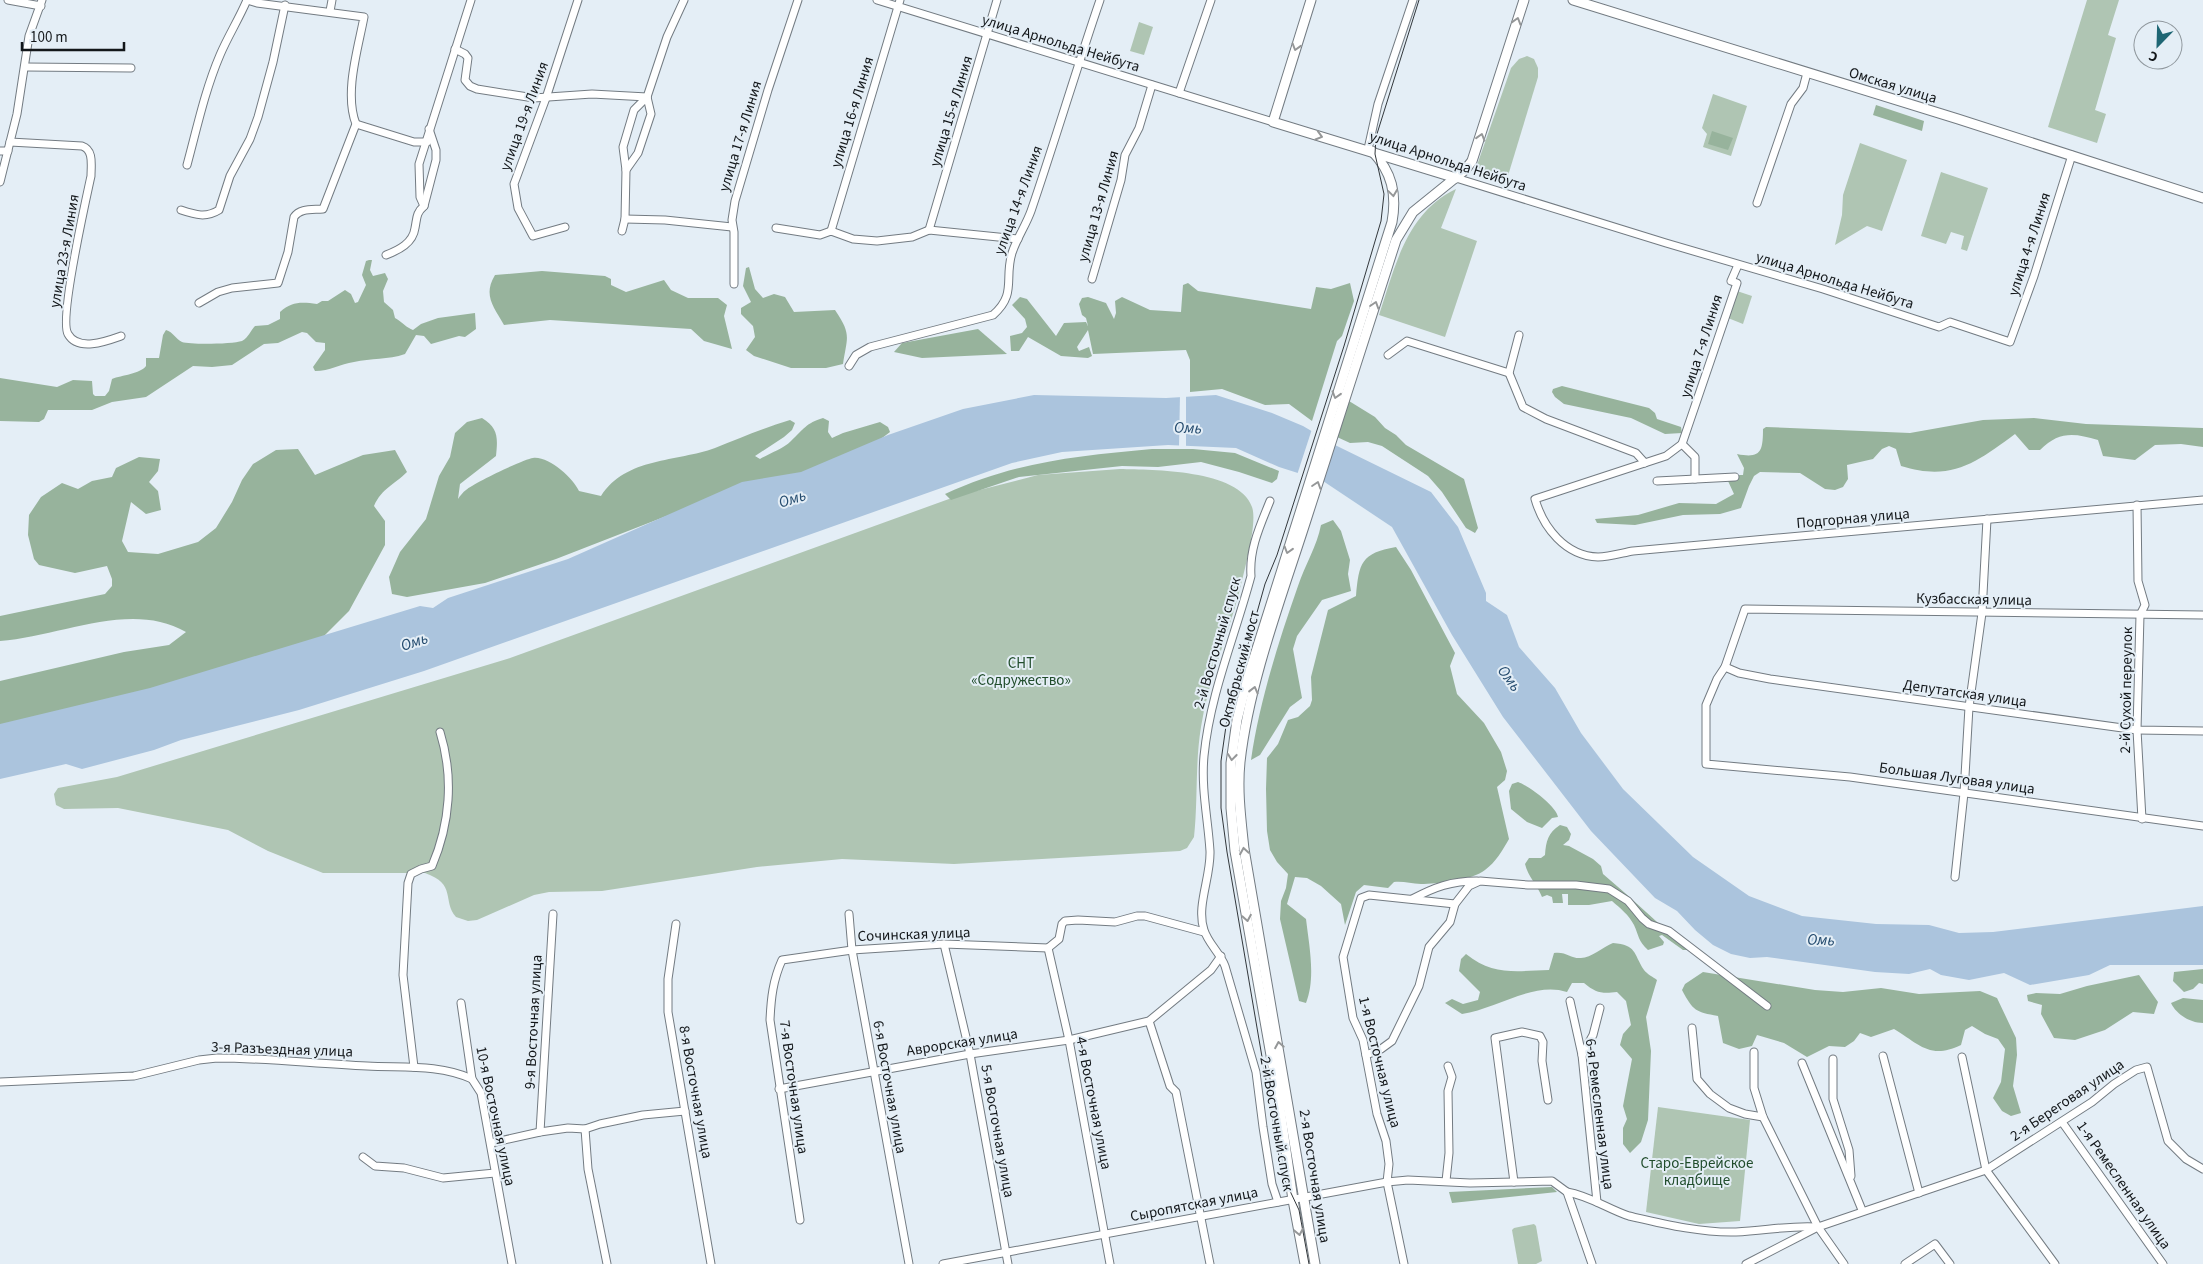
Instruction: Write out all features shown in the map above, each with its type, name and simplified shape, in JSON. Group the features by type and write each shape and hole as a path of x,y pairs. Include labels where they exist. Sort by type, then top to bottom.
{"main road":[{"path":"1273,122 1311,0"},
{"path":"1355,350 1396,240 1413,212 1456,178 1472,161 1478,149 1524,0"},
{"name":"Омская улица","path":"1573,0 2072,155 2203,198"},
{"name":"улица Арнольда Нейбута","path":"1273,122 1370,150 1456,178"},
{"path":"1355,350 1395,206 1394,188 1388,171 1370,150"},
{"name":"Октябрьский мост","path":"1283,1094 1235,851 1231,808 1231,763 1237,720 1248,678 1355,350"},
{"name":"2-я Восточная улица","path":"1283,1094 1315,1264"},
{"name":"2-я Восточная улица","path":"1283,1094 1293,1200 1304,1264"}],"street":[{"path":"0,182 4,151 10,142 26,67 29,36 41,3 8,0"},
{"path":"187,165 210,80 223,47 247,0 257,3 330,11 364,17 351,92 351,113 356,124 323,209 302,210 296,213 290,245 278,283 232,288 218,292 199,304"},
{"path":"330,11 332,0"},
{"path":"424,206 420,196 418,164 471,0"},
{"name":"улица 19-я Линия","path":"565,227 533,236 524,222 514,192 514,184 546,98 578,0"},
{"path":"622,231 625,219 626,170 623,147 634,110 647,97 667,37 684,0"},
{"name":"улица 17-я Линия","path":"734,284 734,232 732,227 735,201 798,0"},
{"name":"улица Арнольда Нейбута","path":"877,0 899,3 988,35 1273,122"},
{"name":"улица 15-я Линия","path":"929,230 997,0"},
{"name":"улица 14-я Линия","path":"849,366 856,355 870,347 993,315 1001,308 1008,297 1009,266 1018,239 1030,213 1100,0"},
{"path":"1179,94 1211,0"},
{"path":"1370,150 1378,104 1412,0"},
{"name":"улица 16-я Линия","path":"830,231 899,3"},
{"path":"181,210 199,216 212,215 219,210 230,176 250,140 258,117 273,62 285,6"},
{"path":"455,49 465,54 468,58 465,80 470,86 534,98 592,94 647,97"},
{"path":"26,67 131,68"},
{"path":"1757,203 1791,104 1802,88 1807,73"},
{"name":"улица 13-я Линия","path":"1092,279 1121,180 1125,155 1138,128 1152,85"},
{"path":"626,170 638,153 651,114 647,97"},
{"path":"356,124 414,142 424,143 433,141"},
{"path":"386,254 405,245 413,236 417,215 424,206 436,160 433,141 428,129"},
{"name":"улица 23-я Линия","path":"10,142 86,147 91,157 91,176 68,302 66,326 68,334 73,340 83,343 102,343 121,336"},
{"name":"улица 4-я Линия","path":"2010,342 2034,276 2072,155"},
{"name":"улица Арнольда Нейбута","path":"1456,178 1738,265 1824,288 1939,327 1950,322 2010,342"},
{"path":"625,219 665,220 732,227"},
{"path":"776,228 820,235 830,231 852,239 877,241 912,237 929,230 1018,239"},
{"name":"улица 7-я Линия","path":"1684,442 1737,283 1731,281 1738,265"},
{"path":"1519,335 1509,373 1518,400 1526,410 1636,453 1645,463 1666,456 1684,442 1694,457 1695,479"},
{"path":"1388,355 1407,341 1509,373"},
{"name":"Подгорная улица","path":"1645,463 1535,499 1544,522 1556,537 1570,549 1598,557 1633,551 2203,500"},
{"path":"1657,481 1735,477"},
{"name":"2-й Восточный спуск","path":"1270,501 1255,539 1250,562 1251,576 1210,710 1204,757 1203,801 1210,852 1209,876 1202,921 1204,932 1221,956 1256,1072 1272,1184 1278,1202"},
{"name":"2-й Сухой переулок","path":"2137,505 2138,581 2145,605 2140,615 2137,730 2142,818"},
{"path":"1955,877 1964,793 1969,708 1982,613 1987,519"},
{"name":"Кузбасская улица","path":"1725,667 1745,610 2203,615"},
{"name":"Депутатская улица","path":"1725,667 1739,673 1770,679 1969,708 2137,730 2203,731"},
{"name":"Большая Луговая улица","path":"1725,667 1706,705 1706,764 1850,777 2203,826"},
{"path":"414,1067 403,975 408,883 411,874 432,866 444,831 449,782 444,745 440,732"},
{"path":"1366,1055 1392,1042 1419,986 1429,947 1450,922 1455,904 1469,886 1480,880"},
{"path":"1412,899 1437,886 1461,881 1480,880 1528,885 1576,885 1609,889 1628,901 1642,918 1650,924 1669,931 1767,1006"},
{"name":"1-я Восточная улица","path":"1404,1264 1387,1182 1389,1164 1386,1142 1377,1114 1363,1040 1353,1018 1343,957 1361,898 1369,894 1412,899"},
{"path":"1412,899 1455,904"},
{"name":"9-я Восточная улица","path":"540,1132 552,914"},
{"name":"6-я Восточная улица","path":"849,914 852,950 873,1071 910,1264"},
{"path":"1048,948 1059,939 1062,924 1066,921 1115,922 1137,916 1145,916 1204,932"},
{"name":"8-я Восточная улица","path":"676,924 668,979 668,1012 711,1264"},
{"name":"Сочинская улица","path":"782,960 852,950 944,944 1048,948"},
{"name":"5-я Восточная улица","path":"944,944 970,1054 1008,1264"},
{"name":"4-я Восточная улица","path":"1048,948 1069,1040 1110,1264"},
{"path":"1210,1264 1176,1092 1170,1086 1149,1021 1211,970 1221,956"},
{"name":"7-я Восточная улица","path":"782,960 775,977 771,996 770,1020 800,1220"},
{"name":"6-я Ремесленная улица","path":"1570,1001 1582,1054 1597,1202"},
{"name":"10-я Восточная улица","path":"461,1003 472,1079 481,1093 512,1264"},
{"path":"1582,1054 1592,1035 1600,1008"},
{"name":"Аврорская улица","path":"779,1089 970,1054 1069,1040 1149,1021"},
{"path":"1692,1028 1697,1079 1710,1094 1729,1108 1745,1114 1763,1117"},
{"path":"1514,1182 1495,1038 1522,1032 1540,1036 1543,1042 1542,1061 1548,1100"},
{"path":"1754,1052 1754,1088 1763,1117 1818,1227 1844,1264"},
{"path":"1883,1056 1919,1192"},
{"path":"1962,1057 1986,1170 2055,1264"},
{"name":"3-я Разъездная улица","path":"0,1082 134,1076 199,1060 217,1058 414,1067 446,1070 472,1079"},
{"path":"1833,1059 1833,1099 1849,1150 1852,1186"},
{"path":"1802,1063 1862,1210"},
{"path":"1446,1181 1449,1153 1448,1091 1452,1077 1448,1066"},
{"name":"2-я Береговая улица","path":"1746,1264 1818,1227 1862,1210 1986,1170 2092,1102 2114,1084 2136,1070 2147,1067 2168,1141 2186,1159 2203,1169"},
{"path":"490,1143 540,1132 568,1128 585,1129 600,1124 643,1116 685,1111"},
{"name":"1-я Ремесленная улица","path":"2062,1122 2163,1264"},
{"path":"585,1129 588,1169 599,1234 607,1264"},
{"path":"362,1158 376,1166 404,1168 443,1178 495,1173"},
{"name":"Сыропятская улица","path":"943,1264 1387,1182 1408,1180 1470,1183 1552,1181 1567,1192 1584,1195 1630,1216 1713,1231 1749,1231 1798,1225 1818,1227"},
{"path":"1567,1192 1592,1264"},
{"path":"1905,1264 1935,1244 1950,1264"}],"green space":[{"path":"2087,0 2119,0 2108,35 2116,38 2095,110 2106,114 2097,143 2048,127"},
{"path":"1139,22 1153,27 1144,55 1130,51"},
{"path":"1527,56 1534,59 1538,68 1538,77 1507,179 1476,168 1511,68 1519,59"},
{"path":"1713,94 1747,106 1731,156 1703,147 1707,134 1702,128"},
{"path":"1876,105 1924,121 1922,131 1873,115"},
{"path":"1712,131 1733,138 1728,150 1708,144"},
{"path":"1860,143 1907,160 1882,231 1867,226 1835,245 1842,215 1843,195"},
{"path":"1941,172 1988,188 1967,251 1961,249 1964,236 1951,232 1946,244 1921,236"},
{"path":"1456,189 1441,228 1477,241 1445,337 1379,315 1397,260 1414,227 1425,212 1439,199"},
{"path":"372,260 370,270 373,276 385,273 388,279 383,291 384,302 393,310 395,318 409,328 413,330 421,324 438,318 475,313 476,329 465,337 459,336 431,344 424,336 416,335 405,354 349,363 315,371 313,367 325,350 325,343 316,342 307,333 302,332 278,343 264,344 232,365 193,366 146,397 112,402 92,410 48,410 44,419 39,422 0,421 0,378 57,387 73,380 92,381 93,394 95,396 105,396 109,391 112,379 143,369 146,366 146,358 159,358 163,335 166,330 171,332 180,341 187,343 237,342 242,341 248,336 255,326 268,325 280,319 280,312 293,304 317,304 322,301 328,301 345,290 351,294 355,303 358,302 366,285 362,275 366,261"},
{"path":"749,267 755,289 763,298 774,294 785,297 794,312 835,310 844,325 847,336 843,364 826,368 791,368 754,356 746,350 755,337 753,326 741,314 741,308 751,302 743,286 746,268"},
{"path":"542,271 605,276 611,279 611,285 626,292 664,280 671,290 688,298 718,298 727,305 724,316 732,349 704,341 691,329 550,320 504,325 493,306 490,295 491,282 495,275"},
{"path":"1188,283 1198,291 1311,309 1316,287 1331,289 1350,283 1354,301 1342,336 1337,341 1312,421 1289,404 1265,405 1222,389 1190,392 1190,360 1186,350 1093,354 1088,330 1077,347 1079,351 1089,347 1092,356 1088,358 1061,356 1028,337 1019,351 1011,351 1010,336 1022,333 1027,327 1025,319 1012,305 1020,297 1027,299 1056,336 1064,323 1086,322 1088,326 1079,304 1082,298 1088,297 1106,303 1114,319 1116,313 1115,301 1122,297 1150,310 1181,312 1183,285"},
{"path":"1737,291 1752,296 1743,324 1728,318"},
{"path":"978,329 1007,354 922,358 894,352 902,343"},
{"path":"1562,386 1649,408 1655,413 1657,419 1681,427 1682,433 1665,434 1631,418 1564,404 1552,392 1553,389"},
{"path":"1349,401 1375,417 1406,445 1464,479 1478,528 1475,533 1466,528 1442,492 1428,476 1382,446 1368,442 1350,443 1337,437"},
{"path":"482,418 491,425 496,434 496,456 460,484 458,499 465,491 479,482 533,458 546,460 560,469 572,480 579,491 601,496 612,483 638,467 715,448 790,420 795,423 792,430 755,456 760,459 780,449 809,424 823,418 829,421 828,432 832,438 880,422 888,427 890,432 873,445 805,474 718,496 556,559 485,583 407,597 392,594 389,577 400,552 426,519 439,476 450,457 455,433 467,422"},
{"path":"2034,418 2086,424 2203,428 2203,447 2181,444 2155,445 2135,460 2103,456 2098,440 2074,435 2054,439 2040,450 2029,450 2015,434 1976,461 1963,467 1935,472 1901,466 1896,449 1889,446 1882,449 1873,459 1847,465 1848,479 1843,487 1835,490 1825,489 1800,473 1760,472 1754,476 1741,508 1720,514 1683,515 1635,525 1597,523 1595,519 1638,515 1679,503 1716,504 1734,494 1728,481 1732,475 1743,475 1744,468 1737,454 1751,455 1759,452 1763,429 1766,427 1910,433 1983,420"},
{"path":"298,449 315,475 363,455 395,450 407,472 381,495 374,506 385,521 385,545 349,611 312,648 0,729 0,681 124,652 169,645 186,632 164,623 142,619 118,620 0,641 0,616 105,594 112,586 112,579 107,566 75,573 39,565 34,559 28,535 29,515 41,497 62,483 78,489 92,481 112,477 116,468 139,457 160,459 158,471 149,482 158,491 161,510 146,514 131,502 122,541 128,552 158,554 198,542 216,528 232,502 242,480 253,464 276,450"},
{"path":"1152,449 1193,449 1235,453 1279,471 1277,479 1272,483 1201,462 1158,467 1122,466 1019,477 951,500 945,494 996,474 1046,462 1097,454"},
{"name":"СНТ «Содружество»","path":"1120,469 1172,471 1213,479 1230,485 1244,494 1252,507 1253,525 1239,593 1213,676 1201,727 1194,837 1187,848 1180,851 954,864 842,859 757,867 602,891 549,892 534,895 477,920 468,921 456,917 441,882 425,873 323,873 268,851 228,830 118,808 64,809 56,805 54,794 58,788 117,777 507,659 960,495 1038,475"},
{"path":"1333,520 1341,531 1350,560 1348,574 1351,591 1322,600 1297,636 1293,649 1302,698 1290,707 1260,755 1251,760 1264,694 1291,607 1321,525"},
{"path":"1396,547 1411,570 1455,653 1450,666 1457,694 1484,723 1501,752 1507,771 1505,780 1497,787 1509,839 1498,856 1485,870 1472,876 1454,881 1428,884 1394,882 1388,888 1364,885 1356,892 1345,925 1341,904 1321,886 1307,878 1295,877 1287,904 1306,919 1310,950 1311,983 1306,1003 1299,1001 1280,919 1281,901 1286,888 1288,874 1277,862 1270,850 1267,831 1267,758 1278,744 1288,720 1298,717 1310,706 1312,700 1311,677 1328,610 1356,596 1361,568 1369,556 1384,549"},
{"path":"1518,782 1541,797 1552,807 1558,817 1552,818 1542,828 1527,822 1511,809 1509,791 1512,784"},
{"path":"1560,825 1567,827 1571,834 1569,840 1563,845 1569,846 1593,859 1601,866 1603,874 1688,950 1683,950 1662,935 1659,936 1664,942 1663,945 1648,950 1640,941 1630,918 1612,901 1589,905 1568,905 1568,894 1562,894 1563,903 1553,903 1552,897 1547,895 1542,897 1525,864 1529,858 1541,858 1545,855 1548,838"},
{"path":"1613,943 1630,948 1644,970 1657,980 1646,1017 1651,1051 1648,1120 1641,1142 1630,1153 1623,1144 1623,1128 1627,1119 1623,1106 1632,1059 1620,1045 1623,1034 1631,1025 1626,1001 1617,992 1599,992 1584,983 1572,983 1567,992 1541,990 1462,1014 1445,1003 1452,999 1463,1004 1478,1000 1480,992 1459,971 1461,959 1466,954 1486,966 1505,971 1549,970 1554,953 1585,958"},
{"path":"2203,969 2203,984 2199,983 2193,989 2184,992 2173,981 2174,972"},
{"path":"1703,972 1815,990 1843,992 1881,988 1919,994 1980,991 1997,998 2016,1038 2017,1055 2013,1086 2021,1113 2011,1116 2002,1111 1993,1098 2001,1082 2005,1049 1998,1039 1972,1026 1965,1030 1961,1045 1941,1051 1918,1045 1894,1029 1871,1037 1860,1033 1854,1041 1845,1047 1829,1046 1807,1057 1784,1043 1757,1035 1752,1046 1739,1049 1723,1043 1718,1016 1700,1012 1692,1006 1682,990 1685,984"},
{"path":"2139,975 2158,1002 2154,1014 2133,1012 2105,1030 2075,1040 2054,1038 2041,1014 2042,1005 2028,1001 2027,995 2036,993 2060,994"},
{"path":"2183,998 2203,1000 2203,1023 2188,1020 2173,1007 2171,1003"},
{"name":"Старо-Еврейское кладбище","path":"1658,1107 1750,1120 1740,1221 1699,1224 1646,1212"},
{"path":"1552,1187 1557,1192 1452,1203 1449,1192"},
{"path":"1534,1224 1536,1226 1542,1261 1536,1264 1518,1264 1512,1230"}],"water":[{"name":"Омь","path":"1034,395 1166,398 1216,395 1272,413 1303,426 1337,446 1431,492 1458,527 1486,593 1486,601 1507,615 1519,647 1555,688 1581,733 1623,789 1693,857 1749,896 1802,916 1876,924 1929,925 1959,933 1993,932 2203,906 2203,965 2110,965 2089,975 2030,985 2004,973 1969,980 1941,975 1930,969 1909,974 1875,972 1767,957 1750,958 1731,954 1713,945 1677,911 1655,898 1591,831 1503,717 1452,635 1392,527 1323,481 1279,467 1236,448 1168,445 1062,452 1012,463 424,671 299,710 181,740 154,750 82,769 66,764 0,779 0,724 150,688 420,606 433,608 448,598 568,559 742,482 801,472 888,435 963,409"}],"pier":[{"path":"1180,394 1186,394 1186,448 1179,448"},
{"path":"1312,429 1335,442 1321,483 1297,475"}],"tram line":[{"path":"1309,1264 1299,1210 1282,1174 1227,852 1221,808 1221,761 1227,719 1265,584 1277,555 1344,346 1381,221 1384,194 1375,154 1376,137 1419,0"}]}
